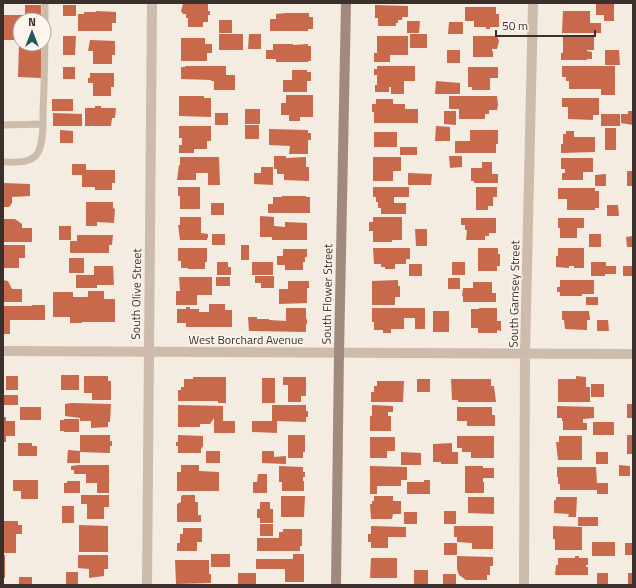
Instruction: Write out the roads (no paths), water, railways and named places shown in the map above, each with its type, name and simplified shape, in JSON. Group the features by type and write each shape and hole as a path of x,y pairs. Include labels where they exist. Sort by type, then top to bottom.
{"street":[{"name":"South Olive Street","path":"147,585 152,3"},
{"name":"South Flower Street","path":"336,585 346,3"},
{"name":"South Garnsey Street","path":"524,585 526,353 533,3"},
{"name":"West Borchard Avenue","path":"3,351 633,354"}],"lane":[{"path":"3,162 26,162 37,155 40,147 43,124 45,3"},
{"path":"3,125 43,124"}]}
